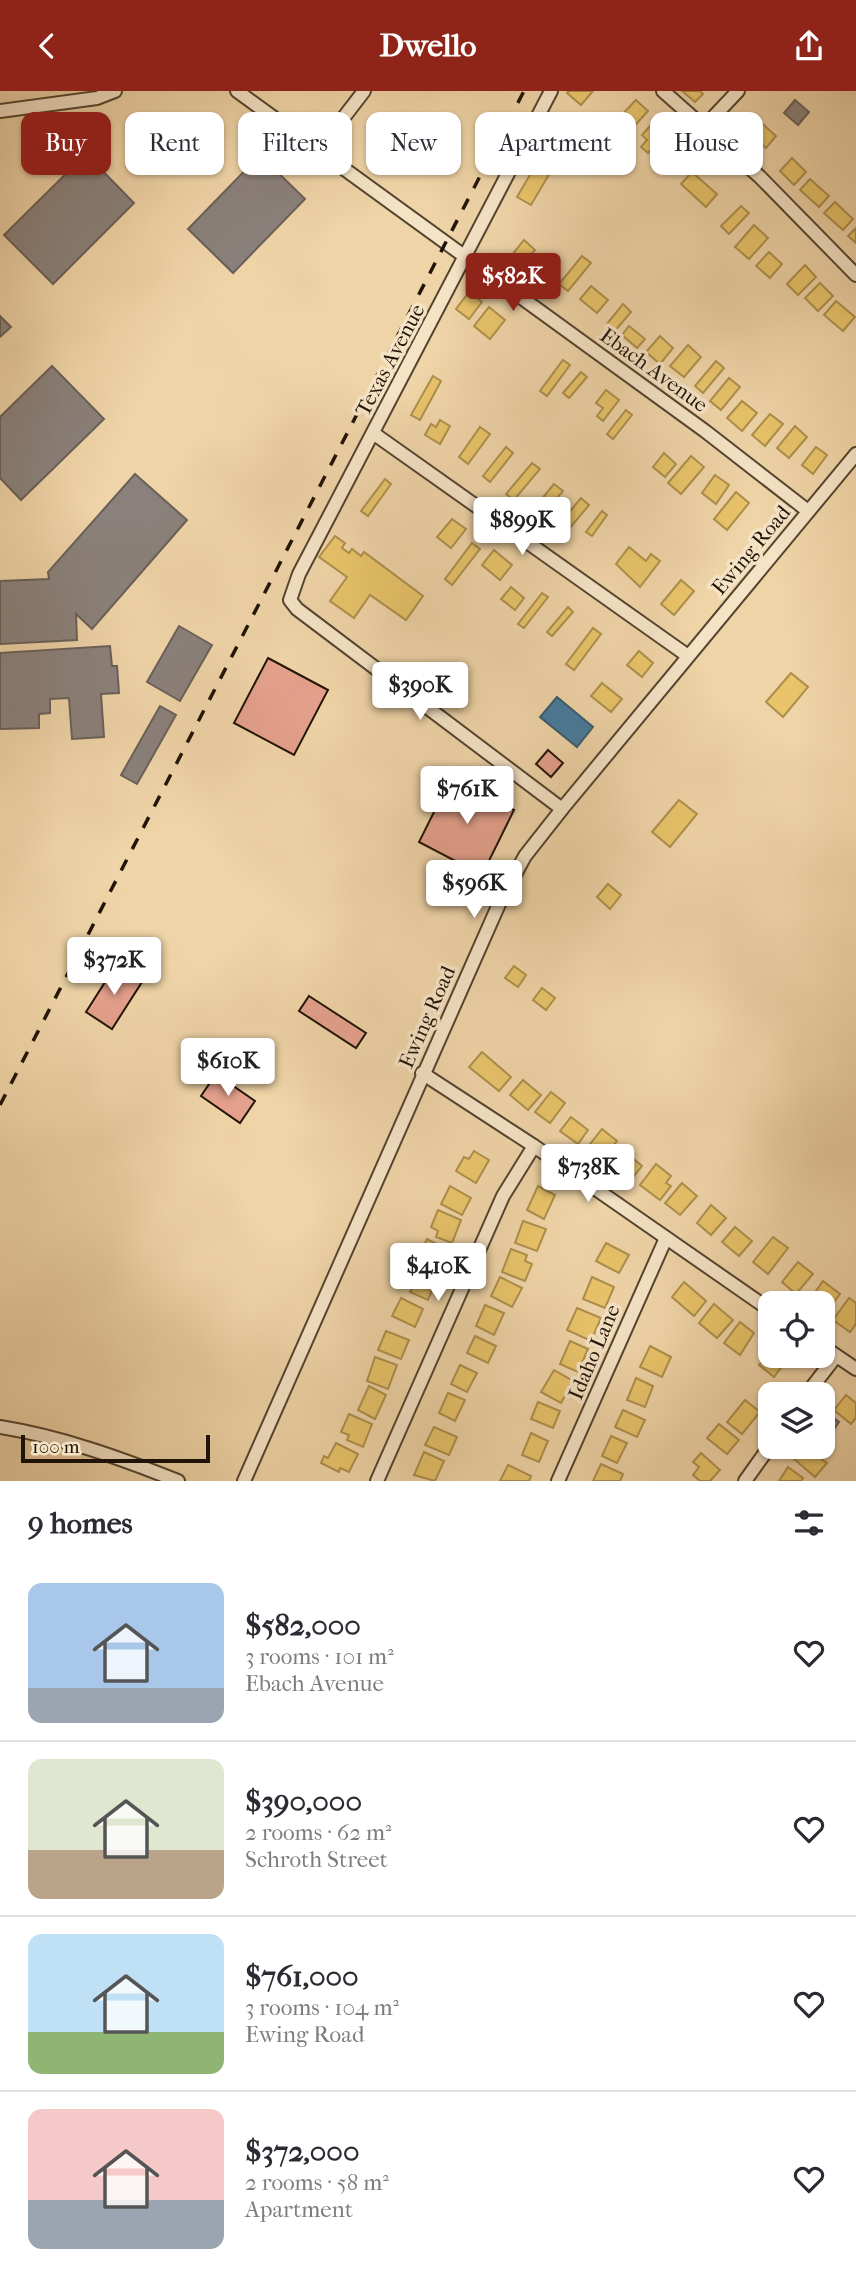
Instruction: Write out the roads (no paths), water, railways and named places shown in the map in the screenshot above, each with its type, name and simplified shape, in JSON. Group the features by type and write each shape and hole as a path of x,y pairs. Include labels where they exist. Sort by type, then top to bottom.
{"street":[{"path":"0,111 85,100 115,91"},
{"name":"Ebach Avenue","path":"237,91 265,112"},
{"path":"348,112 364,91"},
{"name":"Texas Avenue","path":"551,91 299,574 290,600 297,609 562,809"},
{"path":"663,91 687,112"},
{"path":"718,112 738,91"},
{"name":"Ebach Avenue","path":"350,175 694,423 808,511"},
{"path":"758,175 856,275"},
{"path":"373,433 688,656"},
{"name":"Ewing Road","path":"244,1481 422,1073 516,870 562,809 856,454"},
{"path":"422,1073 534,1146 758,1302"},
{"path":"377,1481 503,1196 534,1146"},
{"name":"Idaho Lane","path":"558,1481 666,1238"},
{"path":"816,1382 836,1356 856,1369"},
{"path":"0,1427 42,1434 78,1444 178,1481"},
{"path":"745,1481 761,1459"}],"railway":[{"path":"0,1105 524,91"}]}
